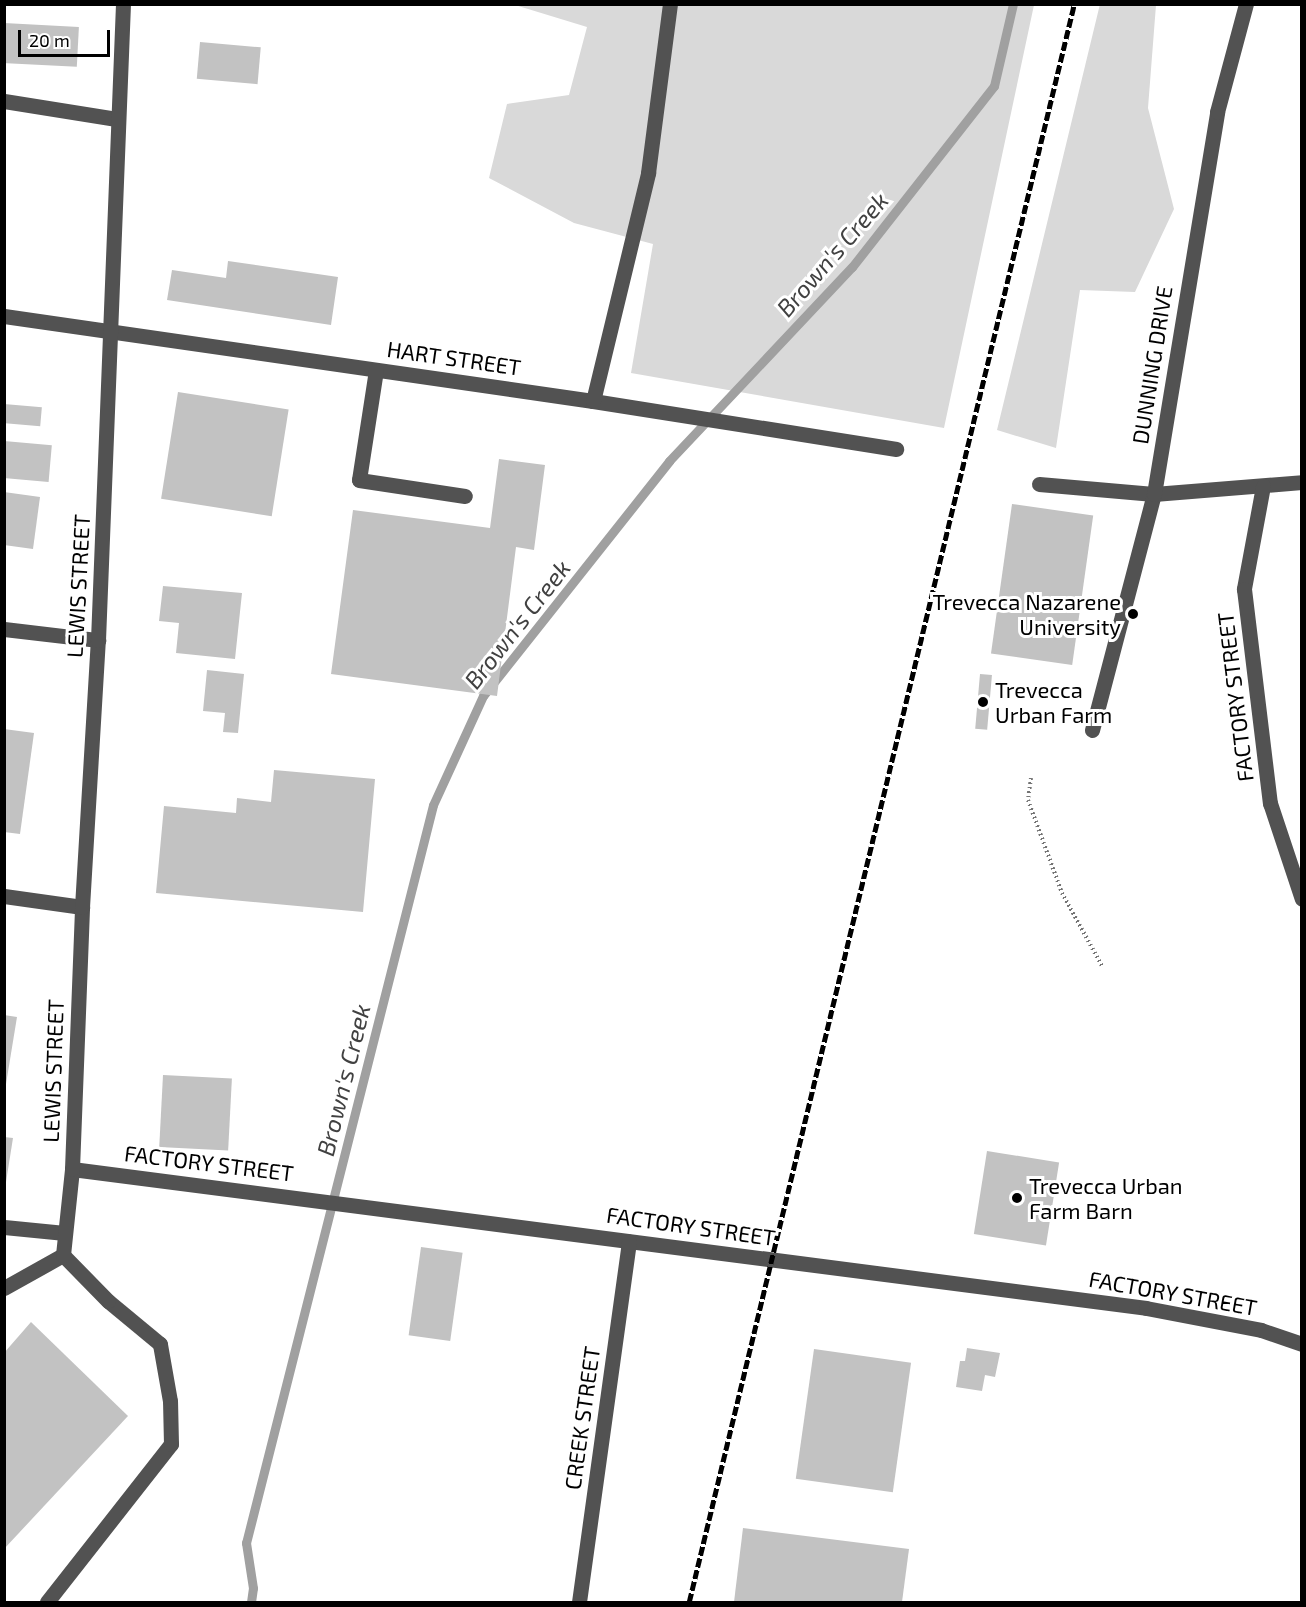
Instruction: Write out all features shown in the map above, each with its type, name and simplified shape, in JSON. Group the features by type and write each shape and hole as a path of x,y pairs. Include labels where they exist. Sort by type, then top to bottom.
{"street":[{"name":"LEWIS STREET","path":"63,1254 72,1169 82,907 98,640 112,331 117,119 123,4"},
{"path":"593,401 648,173 670,4"},
{"name":"DUNNING DRIVE","path":"1092,730 1155,494 1217,112 1246,4"},
{"path":"4,101 117,119"},
{"name":"HART STREET","path":"4,316 593,401 896,450"},
{"path":"376,370 359,480 465,496"},
{"path":"1039,484 1155,494 1302,482"},
{"name":"FACTORY STREET","path":"1263,486 1244,589 1270,803 1302,899"},
{"path":"4,629 98,640"},
{"path":"4,896 82,907"},
{"name":"FACTORY STREET","path":"72,1169 380,1207 1146,1308 1261,1330 1302,1344"},
{"path":"4,1227 65,1233"},
{"name":"CREEK STREET","path":"579,1602 629,1241"},
{"path":"4,1288 63,1254 108,1301 160,1344 170,1401 171,1444 47,1602"}],"path":[{"path":"1031,778 1028,800 1062,893 1102,966"}],"shaded area":[{"path":"1100,4 1156,5 1148,108 1174,209 1135,292 1080,290 1056,448 997,430"},
{"path":"515,5 1034,5 944,428 631,373 653,244 574,223 489,178 507,104 569,95 587,27"}],"building":[{"path":"4,23 79,27 77,67 4,63"},
{"path":"200,42 261,47 258,84 197,79"},
{"path":"228,261 338,277 331,325 167,300 172,270 226,278"},
{"path":"178,392 289,410 272,516 161,499"},
{"path":"4,404 42,407 40,426 4,423"},
{"path":"4,441 52,445 49,482 4,478"},
{"path":"499,459 545,465 534,550 516,547 497,696 331,674 353,510 490,528"},
{"path":"4,492 40,497 33,549 4,545"},
{"path":"1012,504 1093,515 1072,665 991,654"},
{"path":"163,586 242,593 235,659 176,653 179,623 159,621"},
{"path":"207,670 244,674 238,733 223,732 225,713 203,711"},
{"name":"Trevecca Urban Farm","path":"980,674 992,675 987,730 975,729"},
{"path":"4,729 34,733 20,834 4,832"},
{"path":"274,770 375,779 363,912 156,893 164,806 236,813 237,798 271,802"},
{"path":"4,1015 17,1017 6,1084 4,1084"},
{"path":"163,1075 232,1079 228,1151 159,1147"},
{"path":"4,1137 13,1138 6,1182 4,1182"},
{"name":"Trevecca Urban Farm Barn","path":"987,1151 1059,1162 1046,1245 974,1234"},
{"path":"421,1247 463,1253 450,1341 409,1335"},
{"path":"31,1322 128,1416 4,1549 4,1353"},
{"path":"967,1348 1000,1353 995,1377 985,1375 982,1391 956,1387 960,1361 965,1361"},
{"path":"814,1349 911,1363 893,1492 796,1479"},
{"path":"743,1528 909,1549 902,1602 734,1602"}],"waterway":[{"name":"Brown's Creek","path":"251,1602 253,1588 246,1543 433,805 483,696 669,461 852,267 994,86 1013,4"}],"railway":[{"path":"689,1602 1074,4"}],"place":[{"name":"Trevecca Nazarene University","path":"1133,614"},
{"name":"Trevecca Urban Farm","path":"983,702"},
{"name":"Trevecca Urban Farm Barn","path":"1017,1198"}]}
